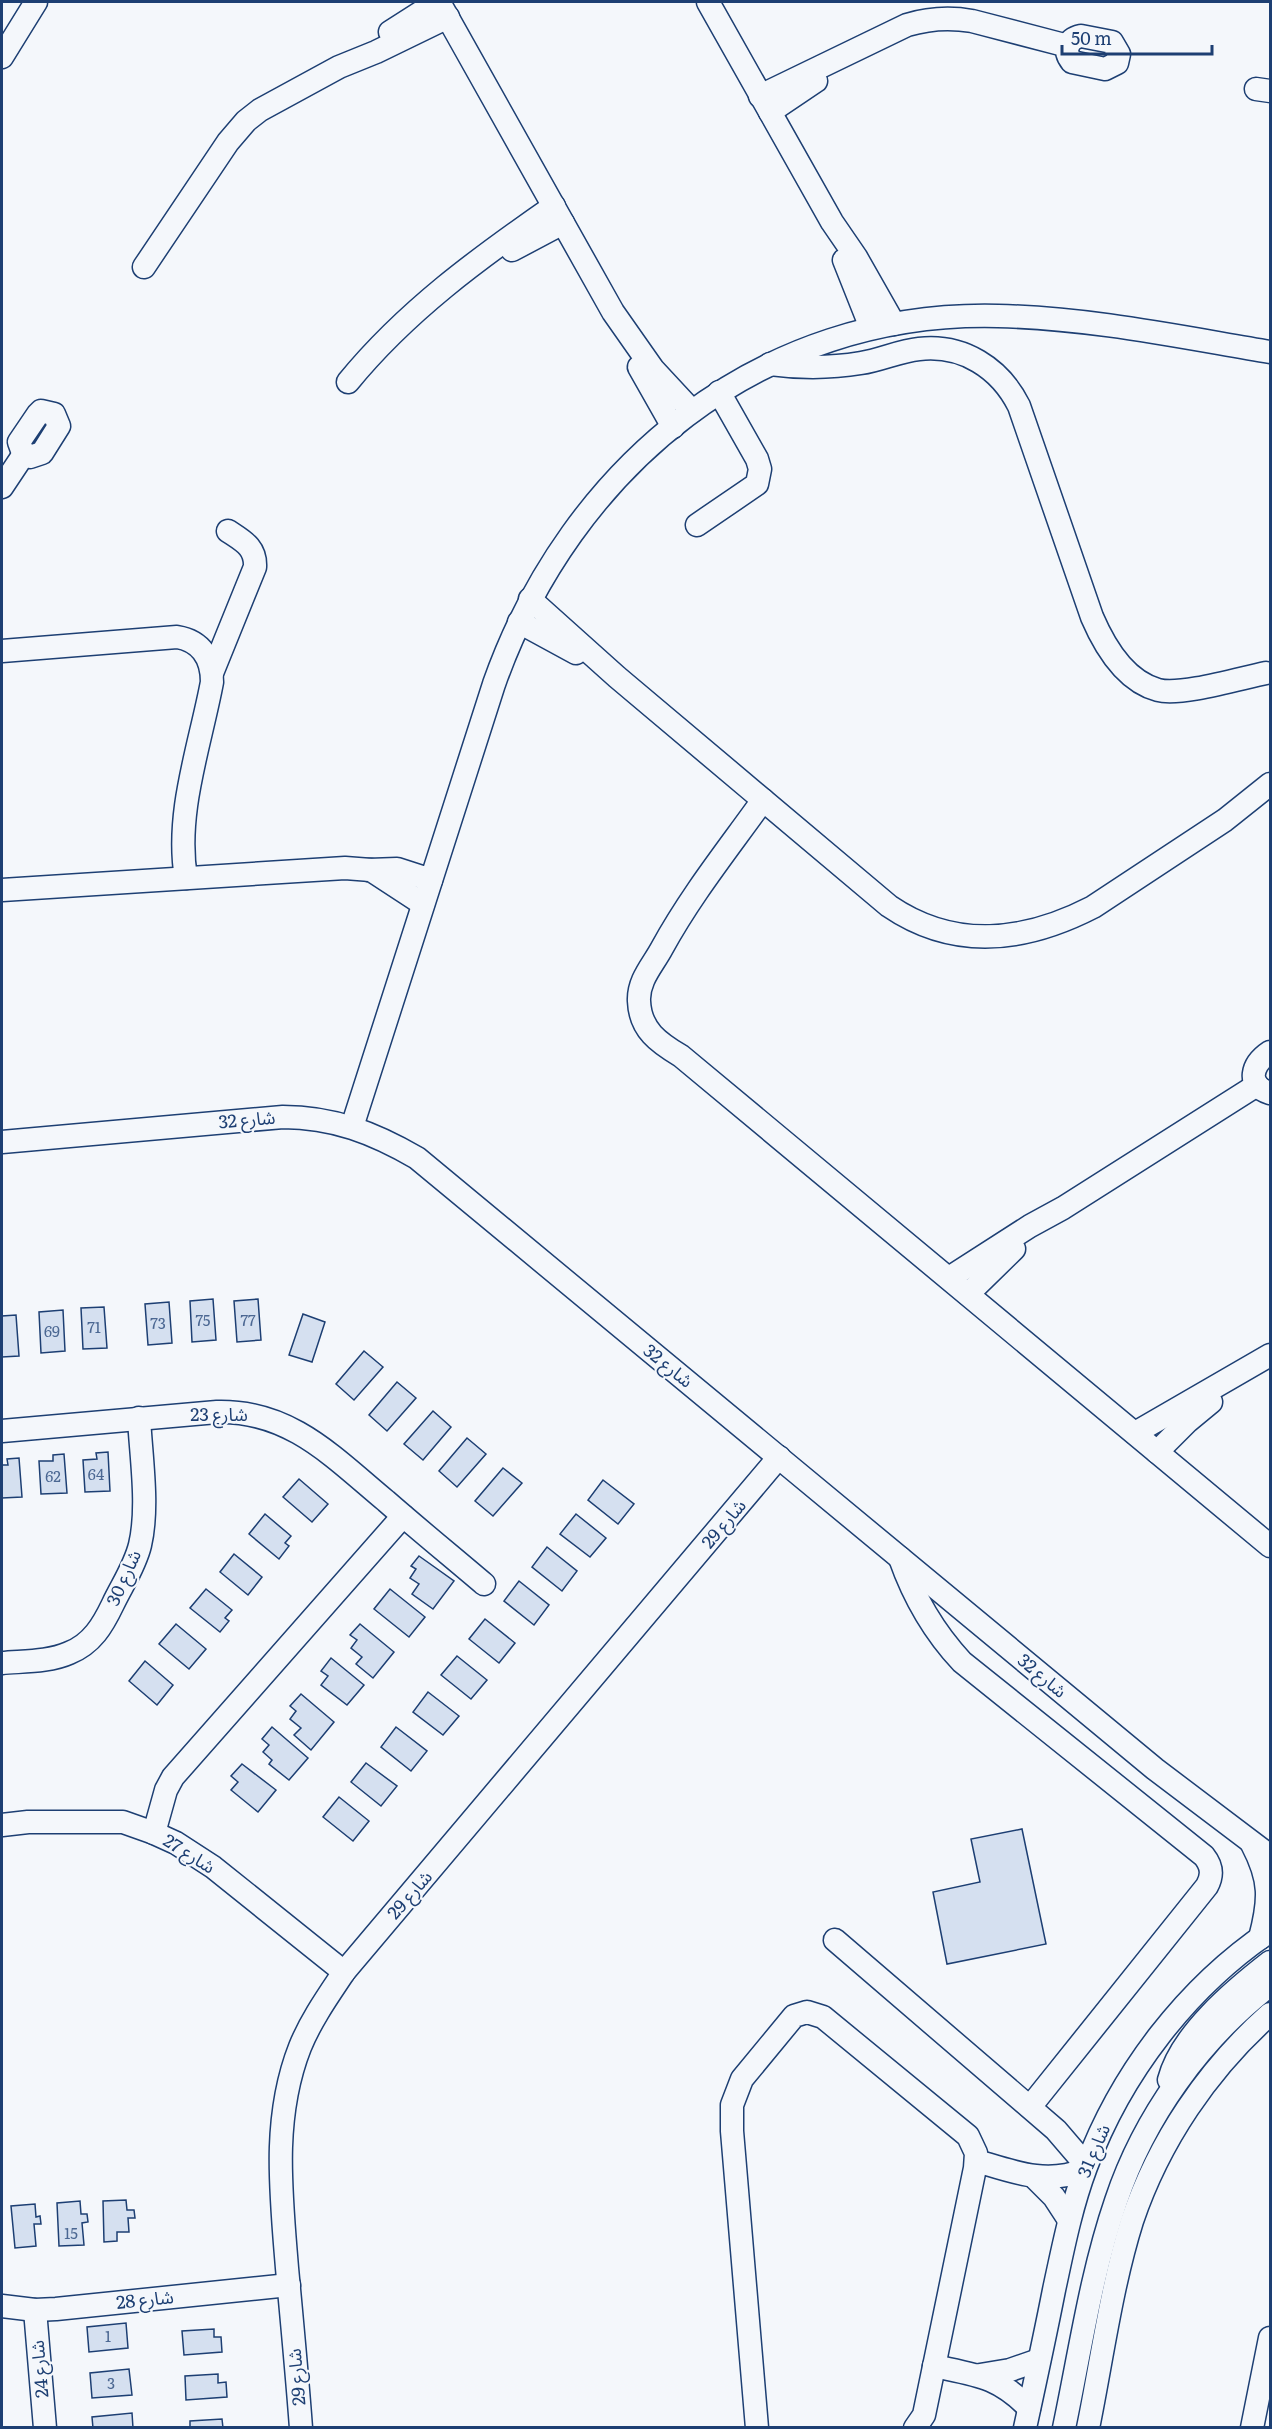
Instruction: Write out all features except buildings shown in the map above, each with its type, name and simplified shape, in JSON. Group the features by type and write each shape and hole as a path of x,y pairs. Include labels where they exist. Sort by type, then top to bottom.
{"street":[{"path":"2,57 36,2"},
{"path":"708,2 832,222 856,257 894,324"},
{"path":"144,267 228,142 246,121 260,110 339,67 376,52 441,7 559,214 613,312 633,357 673,427"},
{"path":"765,104 864,47 907,26 944,18 972,21 1068,46"},
{"path":"348,382 387,337 428,300 457,277 493,261 559,214"},
{"path":"832,222 871,328"},
{"path":"613,312 653,369 692,411"},
{"path":"352,1127 494,684 519,622 551,563 591,509 637,459 673,427 719,392 768,364 829,339 894,324 956,317 1038,318 1091,323 1270,352"},
{"path":"768,364 790,367 837,366 862,363 918,349 935,348 959,353 981,363 1004,382 1019,406 1092,616 1099,633 1120,663 1144,684 1159,690 1193,688 1266,673"},
{"path":"697,525 757,484 760,477 757,459 719,392"},
{"path":"2,487 24,454"},
{"path":"186,878 182,848 183,821 211,691 212,673 255,567 251,547 228,531"},
{"path":"530,599 617,676 882,900 904,916 937,931 961,936 987,937 1034,931 1058,924 1093,907 1225,820 1270,784"},
{"path":"519,622 617,676"},
{"path":"2,651 177,638 192,641 200,647 206,654 212,673"},
{"path":"764,800 688,903 642,982 639,993 640,1010 649,1033 661,1045 681,1056 1270,1546"},
{"path":"2,890 331,868 397,869 431,880"},
{"path":"370,870 423,904"},
{"path":"949,1278 1030,1226 1264,1089 1254,1076 1256,1064 1270,1052"},
{"name":"شارع 32","path":"2,1142 283,1117 312,1118 352,1127 389,1142 417,1158 1155,1769 1270,1857"},
{"path":"968,1294 999,1262 1047,1225 1063,1208"},
{"path":"1135,1433 1262,1361"},
{"path":"1157,1452 1188,1421 1262,1361"},
{"name":"شارع 23","path":"2,1431 236,1411 274,1420 319,1445 484,1584"},
{"name":"شارع 30","path":"2,1663 46,1659 68,1654 88,1642 103,1625 140,1545 143,1513 138,1418"},
{"name":"شارع 29","path":"301,2427 279,2175 286,2097 292,2071 304,2038 344,1972 514,1774 779,1457"},
{"path":"154,1833 166,1790 174,1777 403,1516"},
{"path":"900,1558 914,1594 924,1612 935,1630 962,1662 1204,1856 1210,1867 1208,1886 1030,2107"},
{"name":"شارع 27","path":"2,1825 28,1822 123,1822 154,1833 177,1843 213,1867 344,1972"},
{"path":"1250,1840 1270,1852"},
{"name":"شارع 32","path":"1250,1840 1262,1866 1268,1887 1265,1935"},
{"name":"شارع 31","path":"1027,2418 1069,2220 1085,2168 1101,2131 1128,2082 1160,2036 1210,1980 1265,1935"},
{"path":"835,1940 1056,2130 1085,2168 1060,2177 1034,2177 976,2161"},
{"path":"1165,2099 1171,2073 1190,2038 1236,1990 1270,1962"},
{"path":"1064,2427 1108,2225 1130,2164 1165,2099 1209,2042 1234,2016 1270,1985"},
{"path":"758,2427 731,2118 736,2092 742,2079 794,2016 807,2012 819,2014 968,2136 974,2144 976,2161 924,2415 915,2427"},
{"path":"1088,2427 1123,2253 1157,2160 1191,2104 1231,2052 1270,2014"},
{"path":"1056,2130 1101,2131"},
{"path":"1034,2177 1054,2197 1069,2220"},
{"name":"شارع 28","path":"2,2306 35,2310 289,2285"},
{"name":"شارع 24","path":"35,2310 45,2427"},
{"path":"1251,2427 1270,2338"},
{"path":"980,2375 1010,2370 1039,2360"},
{"path":"934,2366 980,2375 1007,2388 1027,2418"}]}
